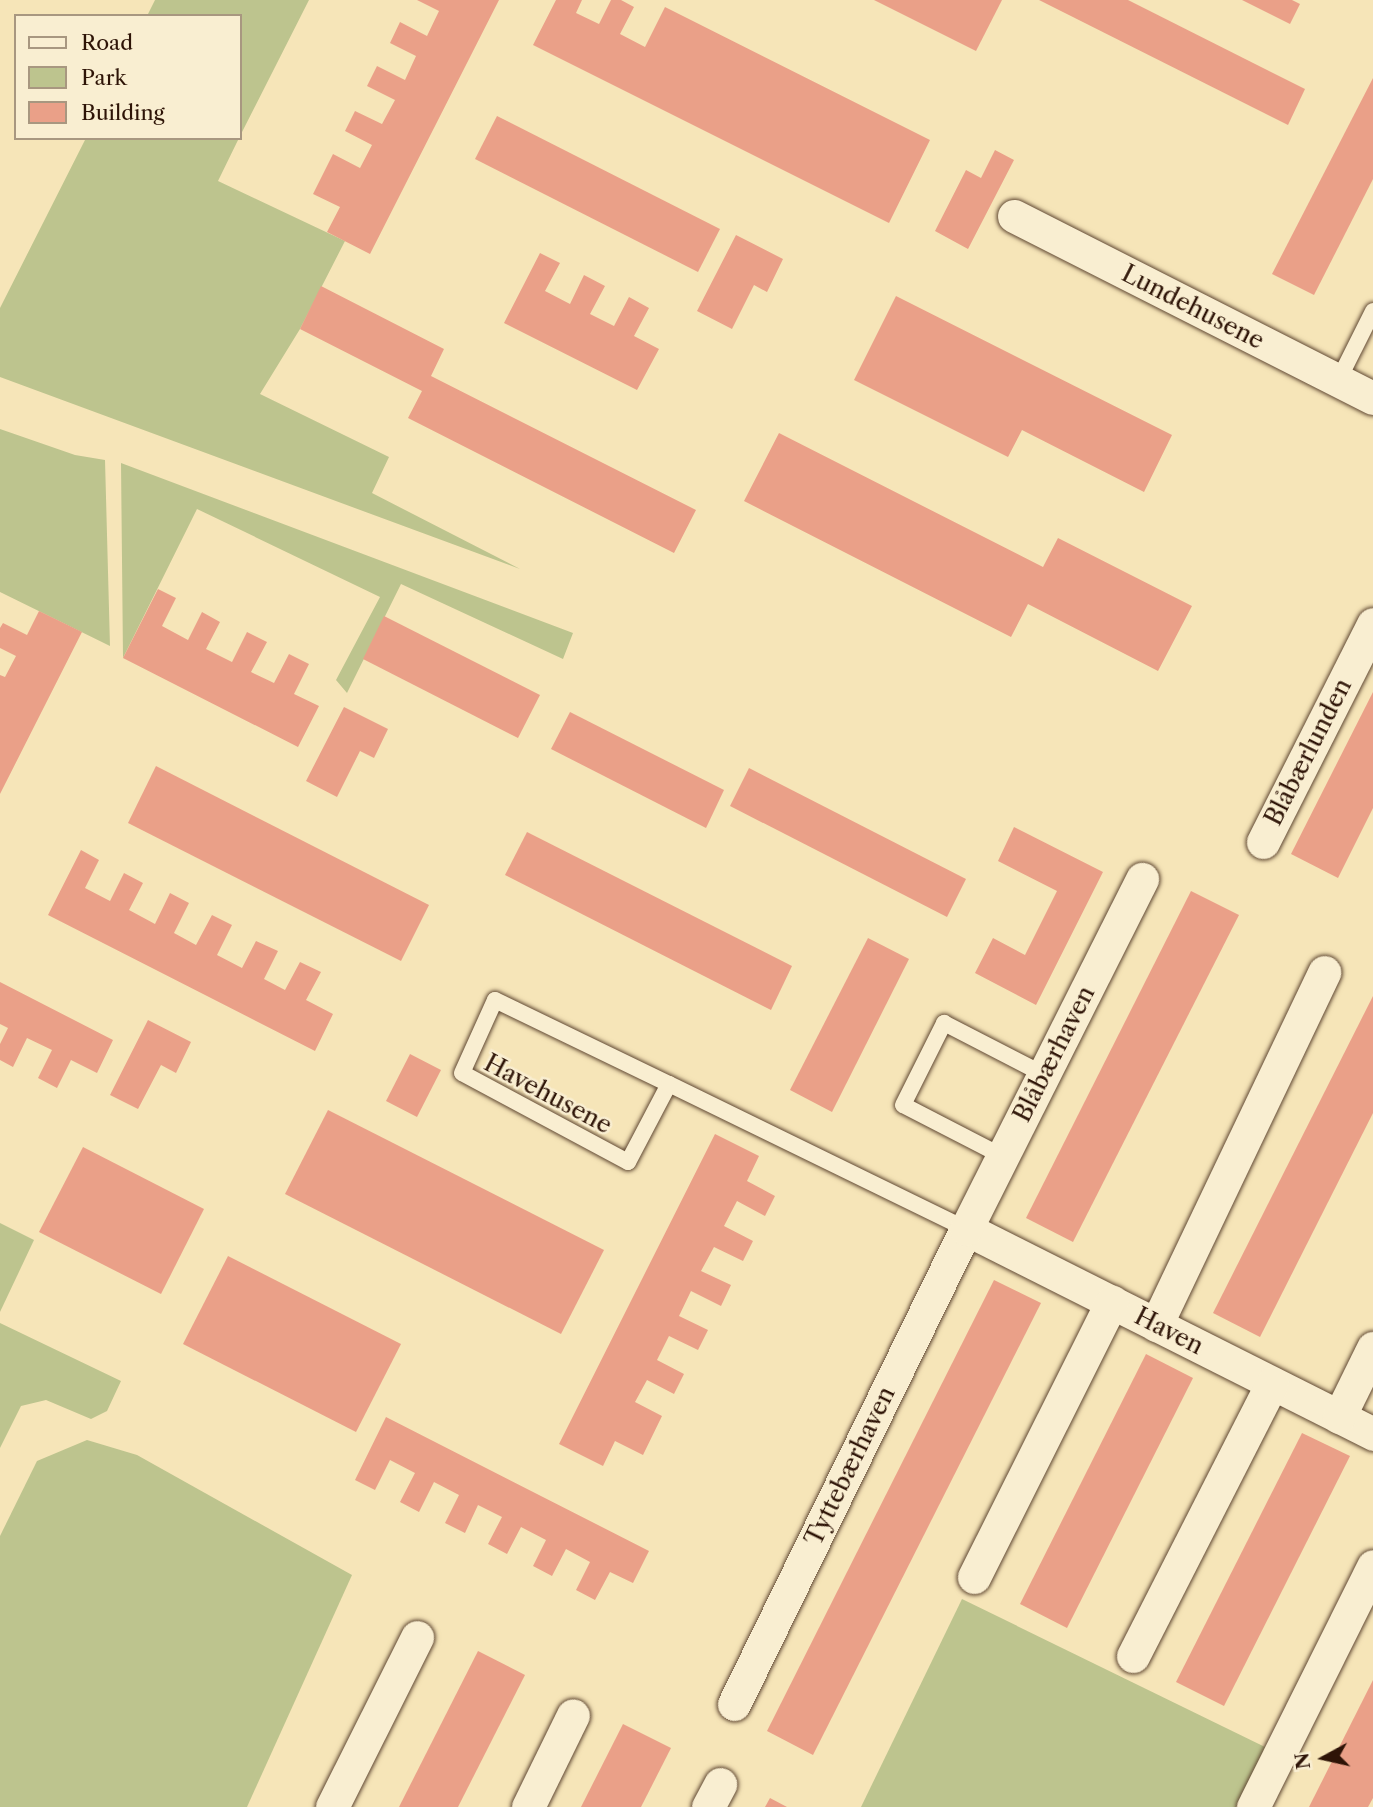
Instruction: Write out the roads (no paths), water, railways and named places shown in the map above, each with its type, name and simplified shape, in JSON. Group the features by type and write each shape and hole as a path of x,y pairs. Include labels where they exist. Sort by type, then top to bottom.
{"street":[{"name":"Lundehusene","path":"1014,216 1373,398"},
{"name":"Blåbærlunden","path":"1263,842 1373,624"},
{"name":"Blåbærhaven","path":"965,1228 1142,879"},
{"path":"1156,1325 1324,972"},
{"name":"Haven","path":"965,1228 1373,1434"},
{"name":"Tyttebærhaven","path":"734,1704 965,1228"},
{"path":"974,1577 1112,1302"},
{"path":"1339,1417 1373,1348"},
{"path":"1133,1656 1272,1383"},
{"path":"1253,1807 1373,1566"},
{"path":"331,1807 417,1637"},
{"path":"528,1807 573,1715"}],"lane":[{"path":"1339,379 1373,312"},
{"name":"Havehusene","path":"669,1084 628,1162 462,1073 495,1000 669,1084 965,1228"},
{"path":"1002,1156 903,1105 944,1023 1043,1074"}]}
